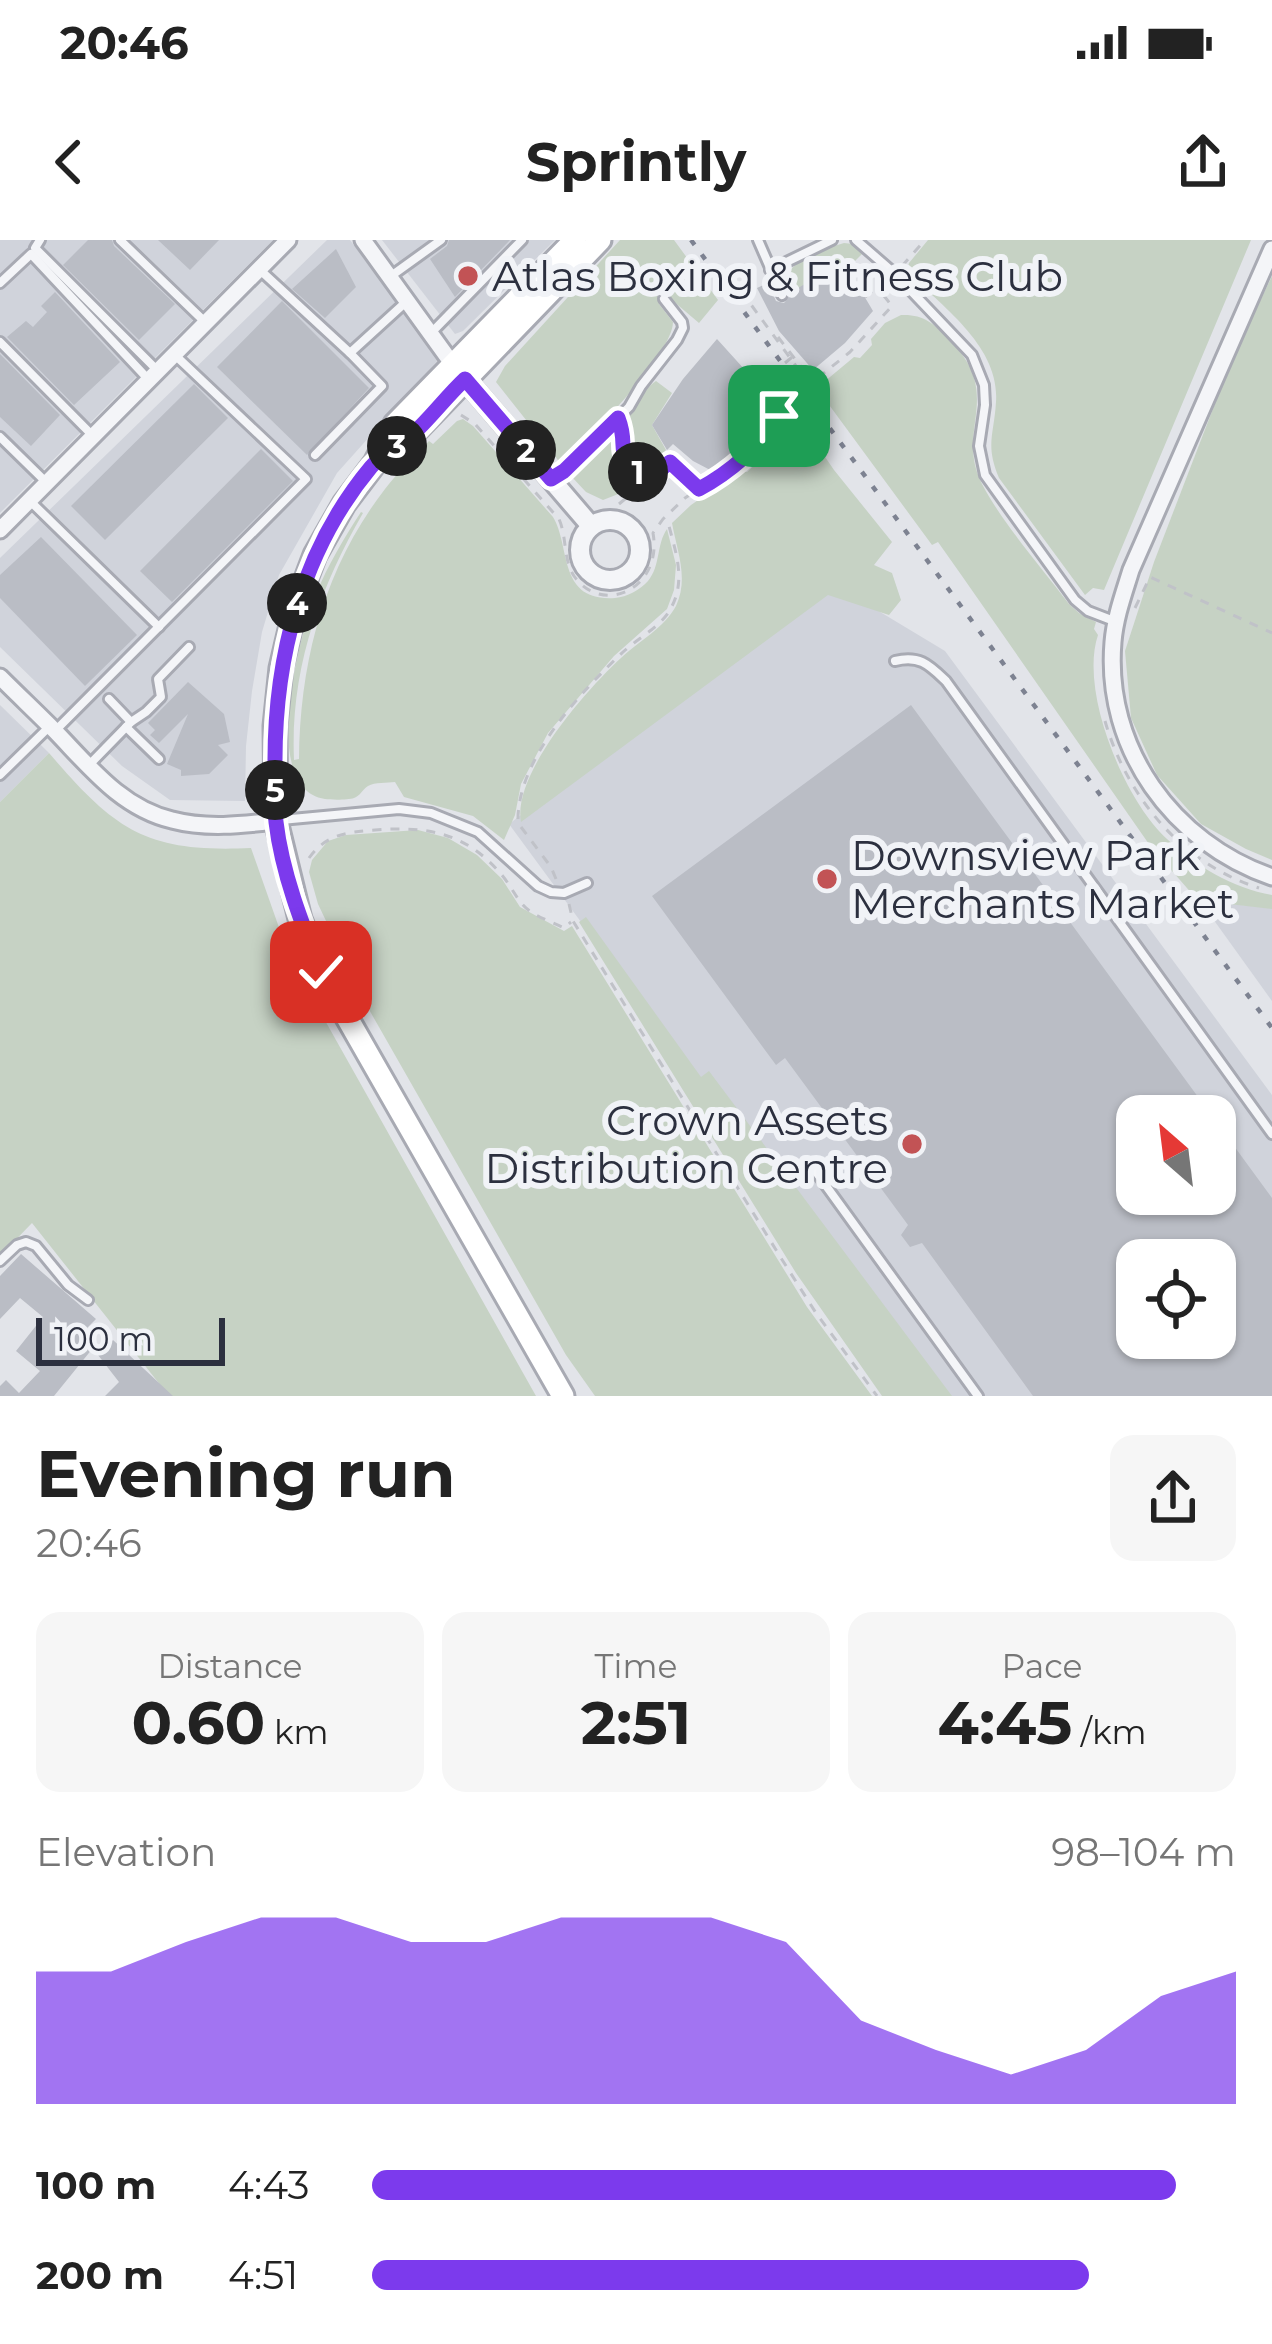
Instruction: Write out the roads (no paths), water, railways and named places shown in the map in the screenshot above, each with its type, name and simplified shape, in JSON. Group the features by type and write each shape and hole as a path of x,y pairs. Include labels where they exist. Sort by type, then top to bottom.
{"main road":[{"path":"563,1396 321,972 300,919 276,821 274,727 280,668 295,608 315,555 344,504 375,463 412,434 458,371 575,240"},
{"path":"458,371 600,240"}],"street":[{"path":"0,530 288,240"},
{"path":"363,240 458,371 592,526"},
{"path":"1272,249 1131,570 1112,656 1126,738 1149,784 1197,838 1237,863 1272,877"},
{"path":"0,677 128,802 160,817 216,826 276,821"}],"lane":[{"path":"40,240 34,248 153,375"},
{"path":"120,240 206,323"},
{"path":"390,277 441,240"},
{"path":"430,333 522,240"},
{"path":"758,240 782,295"},
{"path":"770,270 817,243 832,240"},
{"path":"856,240 966,347 977,365 985,395 980,455 991,487 1075,600 1088,611 1124,618"},
{"path":"0,284 31,254 153,375"},
{"path":"259,269 382,386 315,455"},
{"path":"551,479 618,418 681,334 682,322 664,299"},
{"path":"350,353 407,301"},
{"path":"0,342 93,436"},
{"path":"0,776 159,627 306,479 174,355"},
{"path":"0,437 46,483"},
{"path":"29,500 159,627"},
{"path":"88,766 161,697 158,679 189,647"},
{"path":"895,661 911,657 946,681 1272,1134"},
{"path":"109,699 159,760"},
{"path":"276,821 399,809 431,813 478,832 538,886 551,892 564,893 587,883"},
{"path":"811,1165 979,1396"},
{"path":"0,1261 17,1245 36,1246 68,1285 88,1300"}],"railway":[{"path":"691,240 1272,1028"}],"place":[{"name":"Atlas Boxing & Fitness Club","path":"468,276"},
{"name":"Downsview Park Merchants Market","path":"827,879"},
{"name":"Crown Assets Distribution Centre","path":"912,1144"}]}
